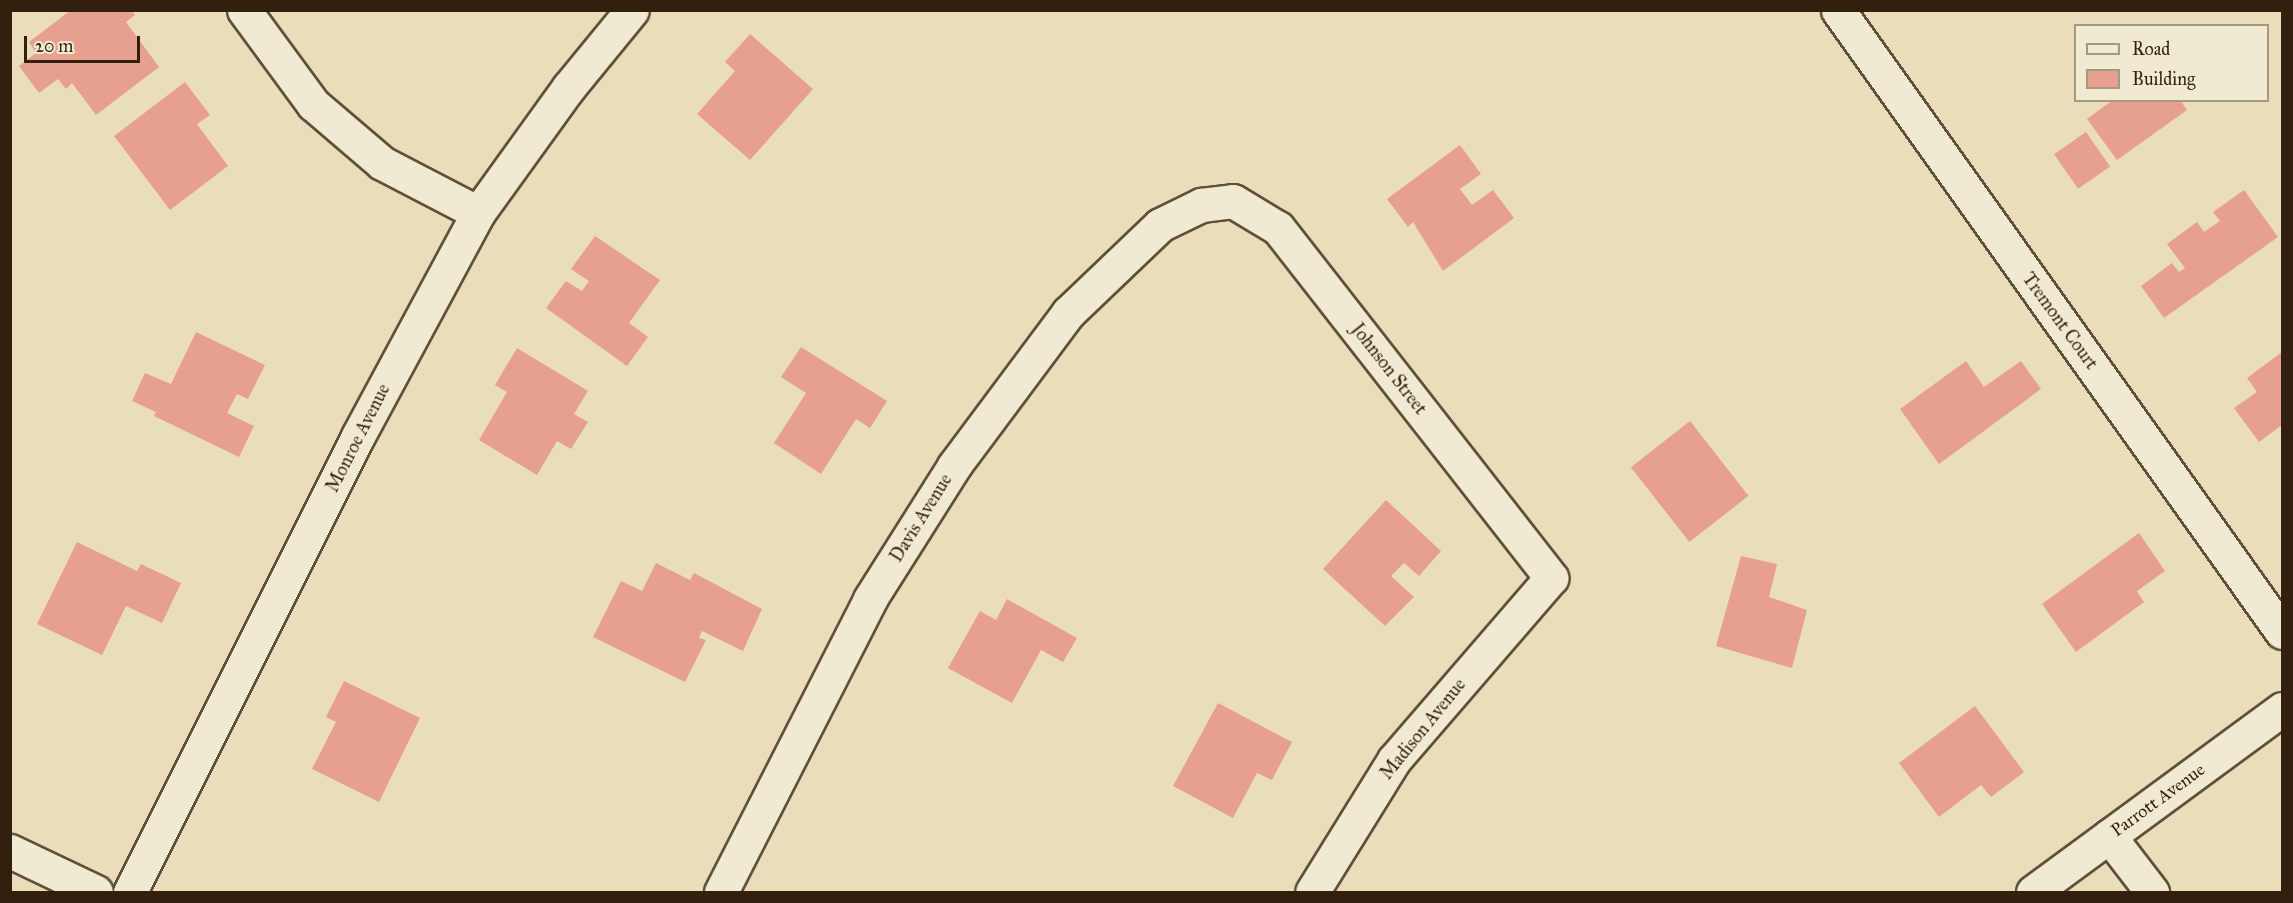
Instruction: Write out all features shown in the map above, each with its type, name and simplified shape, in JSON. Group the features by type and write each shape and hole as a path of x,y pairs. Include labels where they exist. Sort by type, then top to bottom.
{"street":[{"path":"243,10 313,104 382,163 478,213"},
{"name":"Monroe Avenue","path":"130,892 358,436 478,213 569,87 632,10"},
{"name":"Tremont Court","path":"1838,10 2283,632"},
{"name":"Johnson Street","path":"1201,205 1233,201 1278,228 1551,578"},
{"name":"Davis Avenue","path":"721,892 870,599 954,466 1068,313 1160,225 1201,205"},
{"name":"Madison Avenue","path":"1312,892 1394,760 1551,578"},
{"name":"Parrott Avenue","path":"2033,892 2283,709"},
{"path":"2109,836 2152,892"},
{"path":"10,851 96,892"}],"building":[{"path":"71,10 131,10 135,15 126,22 159,67 96,115 72,83 66,89 58,79 39,93 19,66 36,53 29,42"},
{"path":"750,34 813,89 750,160 697,114 735,71 725,62"},
{"path":"185,82 210,115 197,124 228,166 170,210 114,136"},
{"path":"2110,102 2181,102 2187,110 2117,160 2087,119"},
{"path":"2086,132 2110,166 2078,189 2054,154"},
{"path":"1460,145 1481,174 1460,189 1472,205 1493,190 1514,218 1443,271 1413,222 1408,227 1387,199"},
{"path":"2244,190 2278,237 2164,318 2141,286 2172,263 2179,272 2185,268 2167,244 2197,222 2204,232 2220,221 2213,212"},
{"path":"595,236 660,280 629,323 648,337 627,366 546,308 566,281 582,291 589,281 571,269"},
{"path":"196,332 265,365 248,399 237,394 227,413 254,426 239,457 154,416 156,412 132,401 145,373 171,384"},
{"path":"801,347 887,401 870,428 856,419 821,474 774,443 806,393 781,377"},
{"path":"517,348 588,391 574,414 588,422 571,449 557,441 537,475 479,440 507,392 495,385"},
{"path":"2282,352 2282,425 2259,442 2234,408 2257,392 2247,378"},
{"path":"1966,361 1984,387 2021,361 2041,389 1939,464 1900,409"},
{"path":"1690,421 1748,496 1689,542 1631,467"},
{"path":"1386,500 1441,551 1419,576 1404,563 1391,576 1414,597 1385,626 1323,569"},
{"path":"2139,533 2165,571 2137,591 2144,602 2076,652 2042,604"},
{"path":"77,542 137,571 141,564 181,583 162,623 126,606 102,655 37,624"},
{"path":"1741,556 1777,564 1769,597 1807,610 1792,668 1716,646"},
{"path":"656,563 690,580 694,573 762,609 743,651 702,631 699,638 706,640 685,682 593,637 621,581 642,591"},
{"path":"1007,599 1077,638 1063,662 1041,650 1012,703 948,668 980,611 996,620"},
{"path":"344,681 420,718 379,802 312,769 336,722 326,717"},
{"path":"1218,703 1292,742 1272,780 1257,773 1233,818 1173,786"},
{"path":"1975,706 2024,772 1991,797 1981,785 1939,817 1899,763"}]}
